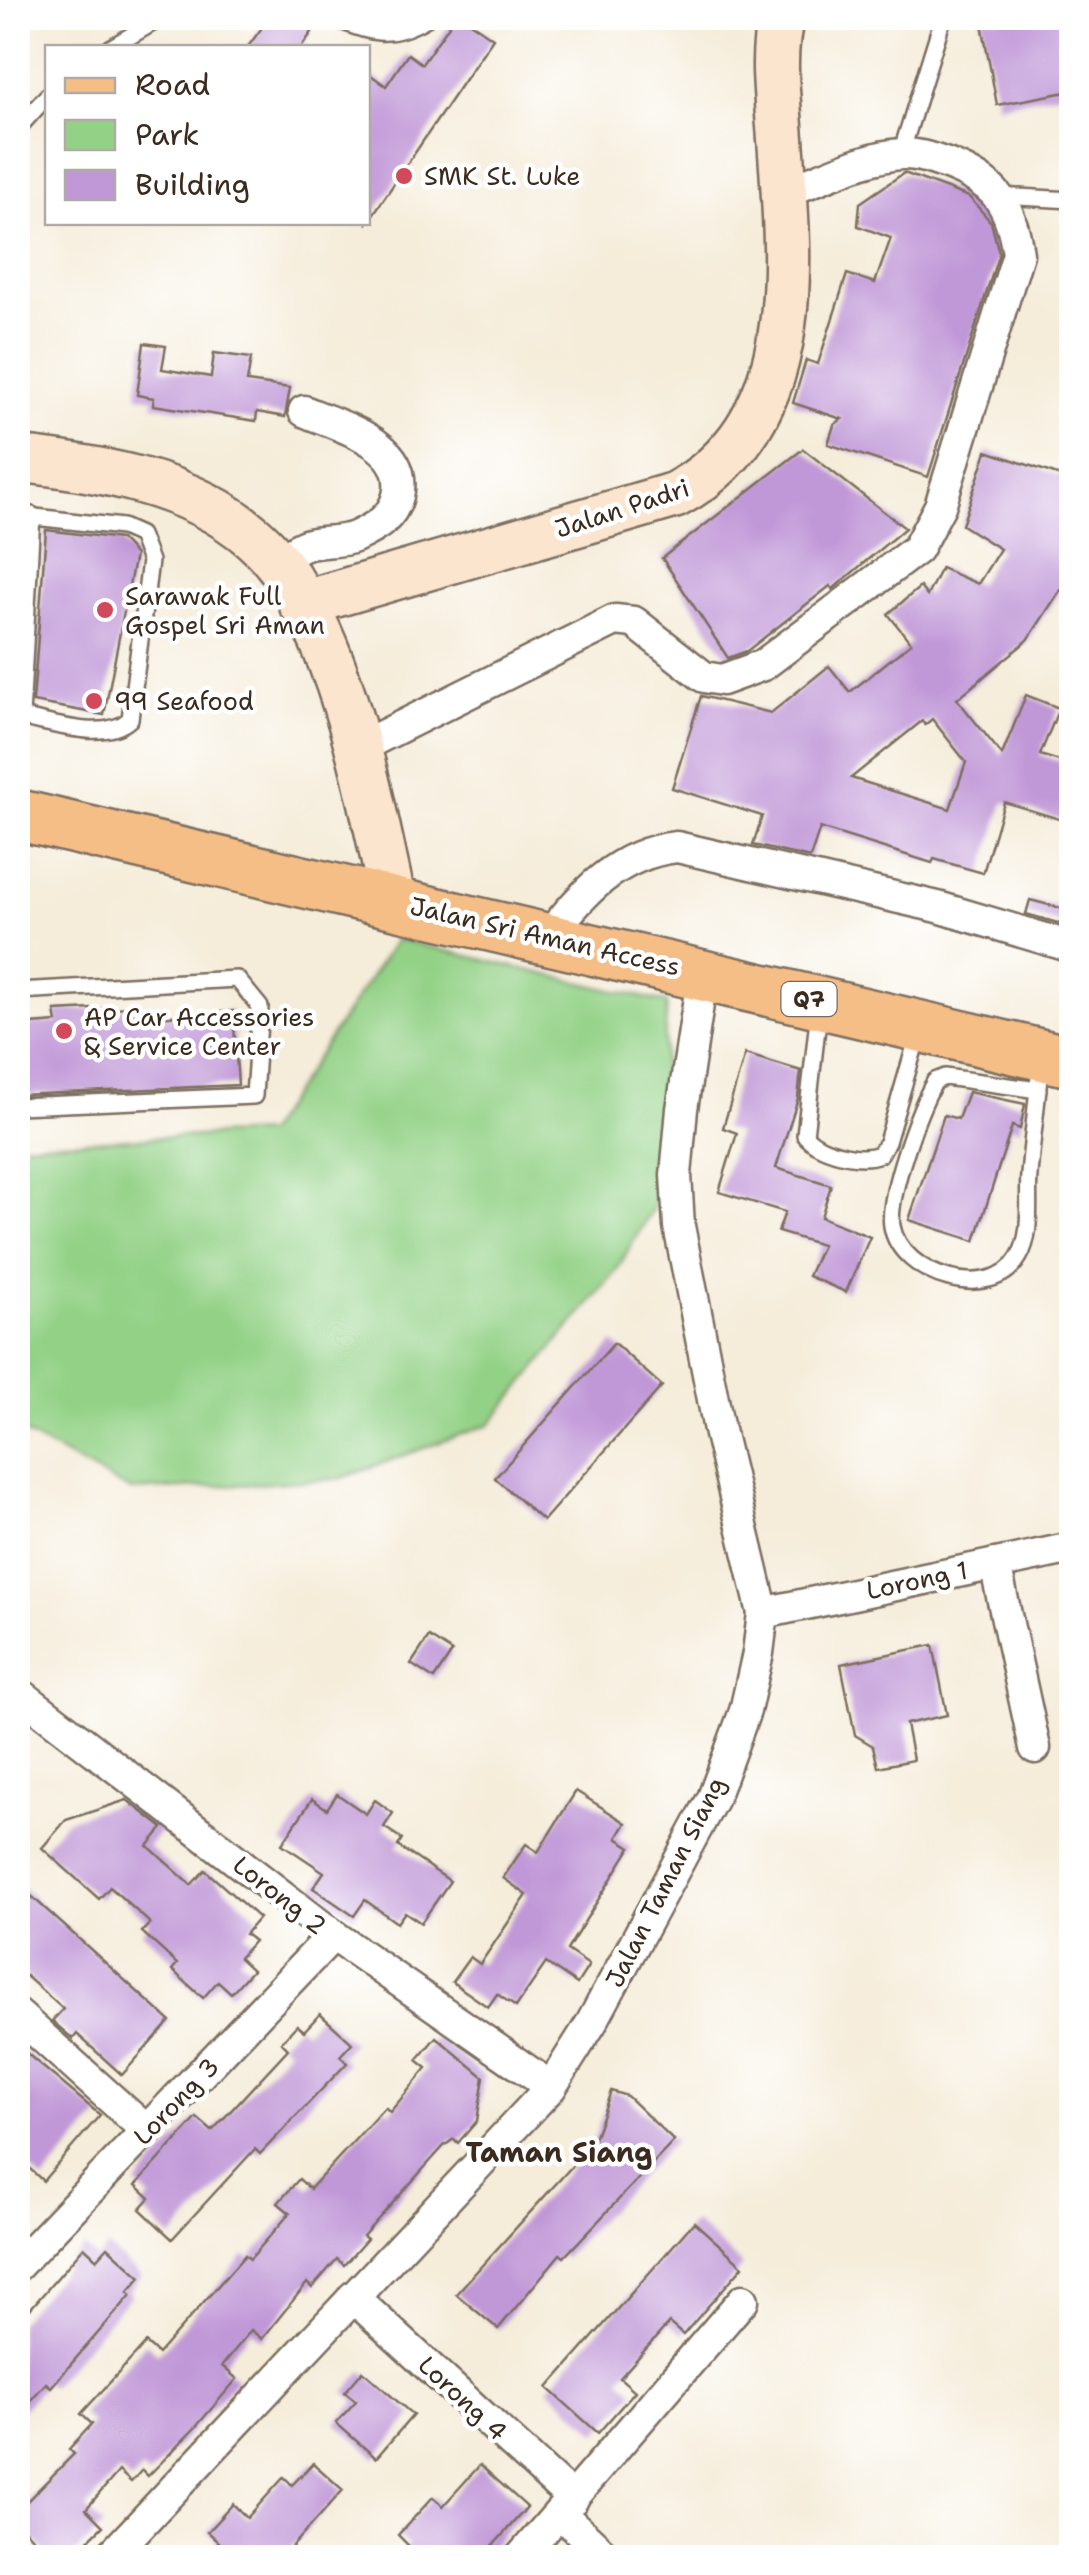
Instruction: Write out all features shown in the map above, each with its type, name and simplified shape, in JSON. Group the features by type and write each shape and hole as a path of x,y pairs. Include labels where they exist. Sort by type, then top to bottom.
{"main road":[{"name":"Jalan Sri Aman Access","path":"18,815 546,940 703,972 921,1026 1056,1067"}],"street":[{"name":"Jalan Padri","path":"302,604 675,495 700,482 750,430 776,370 786,322 784,192 776,68 780,18"},
{"path":"358,748 615,620 634,622 704,677 722,680 763,665 908,558 931,530 1018,254 1014,224 999,196 976,176 919,155 900,154 784,192"},
{"path":"276,564 310,544 348,540 372,529 389,514 399,492 395,466 378,445 304,411"},
{"path":"18,460 130,477 179,494 230,519 256,539 318,632 358,748 393,901"},
{"path":"546,940 590,886 650,851 677,848 938,908 1072,947"},
{"name":"Jalan Taman Siang","path":"109,2558 551,2087 629,1957 713,1798 745,1711 763,1613 718,1430 679,1226 676,1175 682,1109 703,972"},
{"name":"Lorong 1","path":"763,1613 1072,1548"},
{"path":"995,1564 1035,1748"},
{"name":"Lorong 2","path":"18,1692 333,1935 551,2087"},
{"name":"Lorong 3","path":"18,2265 333,1935"},
{"path":"18,2015 147,2131"},
{"name":"Lorong 4","path":"352,2297 566,2506 608,2558"},
{"path":"520,2558 743,2300"}],"lane":[{"path":"115,45 161,18"},
{"path":"334,18 385,36 404,32 428,18"},
{"path":"900,154 943,18"},
{"path":"18,128 45,98"},
{"path":"999,196 1072,200"},
{"path":"25,515 122,526 140,535 150,562 130,718 121,727 101,730 19,717 25,515"},
{"path":"18,991 236,979 260,1007 254,1096 18,1106"},
{"path":"820,1001 805,1135 816,1146 867,1159 880,1154 887,1142 921,1026"},
{"path":"1056,1067 1021,1256 1009,1270 976,1282 932,1272 911,1258 896,1240 891,1223 898,1186 935,1081 1056,1067"}],"green space":[{"path":"396,939 667,1003 654,1206 616,1271 490,1424 339,1479 131,1491 18,1430 18,1144 266,1133"}],"building":[{"path":"269,18 292,18 312,32 303,45 249,45"},
{"path":"454,18 464,18 493,38 370,219 370,74 386,86 408,54 422,64"},
{"path":"981,18 1072,18 1072,91 997,105"},
{"path":"904,173 969,197 991,222 999,253 928,477 828,444 834,425 842,419 793,403 806,360 818,364 847,274 875,283 891,238 858,226 860,203"},
{"path":"144,343 166,346 162,369 211,377 214,353 251,358 247,382 290,388 285,417 257,412 256,421 153,405 154,398 137,395"},
{"path":"803,449 905,528 833,589 830,586 747,651 728,658 662,558"},
{"path":"987,451 1072,480 1072,596 1061,589 1028,640 957,699 1002,755 1026,695 1059,708 1040,755 1072,765 1072,823 1004,802 983,873 934,859 932,863 820,828 810,858 753,845 762,816 672,788 701,696 771,713 829,666 850,692 911,643 888,614 920,587 927,596 941,568 978,584 1000,549 962,525","holes":["932,719 966,762 950,809 851,778 922,721 925,725"]},
{"path":"46,530 120,539 135,555 104,715 33,702"},
{"path":"1030,900 1072,911 1072,927 1026,914"},
{"path":"131,1007 134,1019 233,1011 238,1085 18,1095 18,1025 57,1022 55,1011"},
{"path":"745,1054 801,1071 798,1098 776,1168 831,1185 821,1217 870,1237 846,1292 808,1276 822,1245 778,1232 785,1212 719,1192 737,1133 723,1128"},
{"path":"968,1092 1025,1104 1020,1129 1012,1126 975,1241 909,1220 944,1115 958,1119"},
{"path":"614,1343 662,1386 543,1521 495,1478"},
{"path":"429,1637 452,1652 434,1679 411,1664"},
{"path":"933,1645 947,1715 906,1724 913,1760 878,1767 873,1746 855,1735 841,1664"},
{"path":"576,1791 626,1823 617,1838 631,1847 567,1950 589,1965 577,1984 546,1963 516,2007 497,1994 488,2007 452,1982 470,1957 480,1964 527,1895 503,1878 526,1844 538,1852"},
{"path":"337,1794 366,1814 375,1800 393,1813 384,1827 402,1839 398,1846 450,1881 421,1923 405,1912 397,1923 365,1900 354,1916 313,1888 324,1872 282,1844 312,1799 327,1809"},
{"path":"127,1800 163,1828 148,1846 191,1885 205,1870 259,1918 245,1934 254,1941 239,1958 252,1970 231,1993 218,1981 203,1998 172,1970 177,1964 142,1932 150,1923 110,1887 99,1899 42,1848 66,1820"},
{"path":"18,1884 170,2021 122,2075 77,2034 73,2039 52,2021 63,2009 18,1969"},
{"path":"320,2014 352,2043 340,2056 347,2063 260,2154 255,2149 172,2239 140,2209 150,2198 136,2185 197,2118 212,2131 288,2049 281,2042 297,2025 304,2031"},
{"path":"436,2037 484,2077 477,2121 458,2143 454,2139 444,2146 363,2236 367,2239 344,2265 337,2259 312,2288 307,2283 262,2339 251,2330 222,2366 237,2379 195,2428 148,2476 142,2470 131,2482 119,2471 86,2509 103,2526 70,2558 51,2558 18,2523 18,2510 74,2454 69,2449 92,2424 81,2414 146,2343 158,2354 245,2255 250,2259 290,2213 278,2203 299,2179 310,2189 385,2107 390,2112 427,2068 417,2060"},
{"path":"18,2046 100,2115 43,2181 18,2158"},
{"path":"611,2091 627,2096 674,2141 564,2257 560,2254 498,2329 456,2294 592,2144"},
{"path":"694,2222 743,2266 683,2335 669,2323 620,2378 635,2391 598,2433 548,2388"},
{"path":"84,2247 97,2259 108,2247 141,2277 128,2292 131,2295 51,2387 46,2383 18,2414 18,2323"},
{"path":"363,2371 413,2415 376,2458 336,2423 356,2401 345,2392"},
{"path":"313,2463 343,2490 282,2558 203,2558 218,2542 207,2532 233,2504 247,2518 284,2477 292,2485"},
{"path":"480,2465 527,2507 482,2558 397,2558 408,2545 398,2535 433,2497 443,2506"}],"place":[{"name":"SMK St. Luke","path":"404,176"},
{"name":"Sarawak Full Gospel Sri Aman","path":"105,610"},
{"name":"99 Seafood","path":"94,701"},
{"name":"AP Car Accessories & Service Center","path":"64,1031"}],"district":[{"name":"Taman Siang","path":"559,2152"}]}
